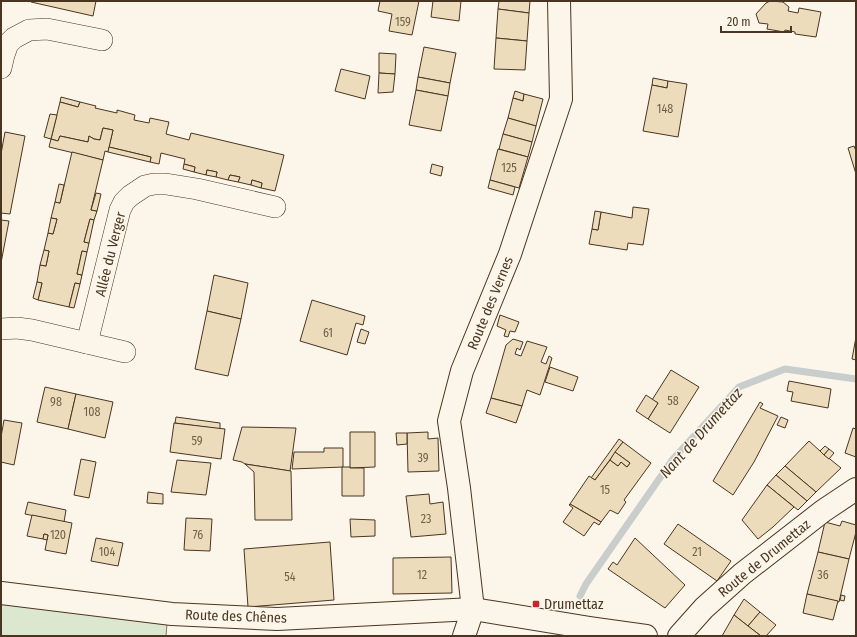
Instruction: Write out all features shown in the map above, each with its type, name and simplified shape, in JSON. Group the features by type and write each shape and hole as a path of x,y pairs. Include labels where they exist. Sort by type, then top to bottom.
{"street":[{"name":"Route des Vernes","path":"473,608 459,488 449,421 462,371 510,254 562,99 559,1"},
{"path":"1,68 8,44 14,38 29,30 48,29 102,40"},
{"name":"Allée du Verger","path":"87,343 120,210 124,202 130,196 145,186 166,184 197,189 275,207"},
{"path":"1,329 16,328 32,330 125,352"},
{"name":"Route de Drumettaz","path":"663,636 704,608 742,574 823,511 856,489"},
{"name":"Route des Chênes","path":"1,593 172,614 277,619 473,608 596,632 663,636"},
{"path":"464,636 473,608"}],"green space":[{"path":"1,599 167,624 166,636 1,636"}],"building":[{"path":"31,1 96,1 93,16"},
{"path":"380,1 419,1 412,35 389,31 392,14 378,11"},
{"path":"433,1 461,1 459,21 431,17"},
{"path":"499,1 530,1 529,13 498,9"},
{"path":"770,1 783,2 789,7 788,11 798,13 799,8 821,12 816,37 795,34 795,32 785,30 784,32 767,29 768,24 759,23 756,14 766,3"},
{"path":"498,9 529,13 527,41 496,38"},
{"path":"496,38 527,41 525,70 494,69"},
{"path":"424,47 456,53 450,83 418,77"},
{"path":"379,53 396,54 395,74 379,73"},
{"path":"341,69 370,76 365,99 335,91"},
{"path":"379,73 395,74 393,92 378,93"},
{"path":"418,77 450,83 448,96 416,90"},
{"path":"653,78 668,81 667,88 652,85"},
{"path":"668,81 687,84 678,137 643,131 652,85 667,88"},
{"path":"416,90 448,96 441,131 409,125"},
{"path":"515,91 524,94 523,101 513,98"},
{"path":"524,94 543,99 536,126 508,118 513,98 523,101"},
{"path":"61,97 80,102 78,107 60,102"},
{"path":"60,102 78,107 80,102 96,106 95,108 117,113 117,110 135,115 134,120 149,123 150,118 169,122 166,134 189,140 191,133 284,155 275,191 261,188 262,183 252,180 251,185 238,182 240,177 230,175 228,180 216,177 217,172 207,170 206,175 194,172 195,167 184,164 185,159 161,153 159,164 150,162 151,157 109,147 113,130 103,128 100,140 89,136 88,142 60,136 58,141 51,139"},
{"path":"50,114 57,115 51,139 44,137"},
{"path":"508,118 536,126 532,142 503,134"},
{"path":"103,128 113,130 108,152 105,151 103,160 49,147 51,139 58,141 60,136 88,142 89,136 100,140"},
{"path":"5,132 25,136 10,214 1,213 1,154"},
{"path":"503,134 532,142 528,157 499,149"},
{"path":"854,146 856,151 856,174 848,148"},
{"path":"109,147 151,157 150,162 108,152"},
{"path":"498,149 528,157 519,188 490,180"},
{"path":"72,152 103,160 91,210 97,211 94,220 90,219 84,242 89,243 87,252 82,251 77,274 82,275 80,284 75,283 69,307 38,300 42,283 37,282 40,265 46,266 49,251 44,250 48,233 53,234 57,219 51,218 55,202 60,203"},
{"path":"184,164 195,167 194,172 183,169"},
{"path":"432,164 443,167 441,176 430,173"},
{"path":"207,170 217,172 216,177 206,175"},
{"path":"230,175 240,177 238,182 228,180"},
{"path":"252,180 262,183 261,188 251,185"},
{"path":"490,180 515,187 513,195 488,188"},
{"path":"59,184 64,185 60,203 55,202"},
{"path":"96,193 101,194 97,211 91,210"},
{"path":"633,207 649,209 643,245 628,243 627,250 589,244 592,229 598,230 601,212 632,218"},
{"path":"595,211 601,212 598,230 592,229"},
{"path":"51,218 57,219 53,234 48,233"},
{"path":"90,219 94,220 89,243 84,242"},
{"path":"1,220 9,221 1,263"},
{"path":"44,250 49,251 46,266 40,265"},
{"path":"82,251 87,252 82,275 77,274"},
{"path":"214,275 248,283 241,319 207,311"},
{"path":"37,282 42,283 38,300 33,298"},
{"path":"75,283 80,284 74,308 69,307"},
{"path":"312,300 365,316 363,325 356,323 347,355 300,341"},
{"path":"207,311 241,319 228,376 195,369"},
{"path":"500,315 519,322 515,332 510,331 508,337 504,336 506,330 497,326"},
{"path":"361,329 369,332 365,344 357,342"},
{"path":"856,337 856,360 852,359"},
{"path":"513,339 523,342 520,350 517,348 515,354 521,356 527,341 547,347 541,362 546,364 549,356 552,358 540,395 527,390 522,406 491,398 506,345"},
{"path":"550,367 578,377 573,391 545,382"},
{"path":"671,370 699,387 670,433 648,419 658,403 652,400"},
{"path":"789,381 831,389 828,408 791,401 793,392 787,391"},
{"path":"45,387 76,394 68,429 37,422"},
{"path":"76,394 113,402 105,438 68,429"},
{"path":"646,395 658,403 648,419 636,411"},
{"path":"491,398 522,406 516,423 486,413"},
{"path":"760,402 763,404 760,408 778,416 754,462 733,495 713,481"},
{"path":"176,417 220,423 220,429 175,423"},
{"path":"781,417 788,420 785,428 777,425"},
{"path":"4,420 22,423 14,465 1,462 1,437"},
{"path":"174,423 225,429 221,459 170,452"},
{"path":"242,427 296,428 290,471 245,464 233,460"},
{"path":"853,428 856,429 856,457 845,453"},
{"path":"350,432 375,432 375,467 350,468"},
{"path":"428,432 428,439 438,438 439,471 408,472 407,433"},
{"path":"396,433 407,433 407,444 397,445"},
{"path":"619,439 623,442 595,480 591,478"},
{"path":"809,441 841,468 816,492 785,466"},
{"path":"623,442 651,463 624,500 626,502 618,514 610,510 601,522 570,504 589,476 595,480 610,460 618,466 621,462 627,467 630,463 615,452"},
{"path":"825,446 829,449 824,455 820,451"},
{"path":"324,448 343,448 343,467 292,469 294,452 324,452"},
{"path":"829,449 834,453 829,459 824,455"},
{"path":"615,452 630,463 627,467 621,462 618,466 610,460"},
{"path":"81,459 96,462 89,498 74,495"},
{"path":"177,460 211,463 206,495 171,492"},
{"path":"245,464 291,471 292,520 255,520 254,472"},
{"path":"785,466 816,492 807,501 776,475"},
{"path":"342,467 364,468 364,496 342,496"},
{"path":"776,475 807,501 798,510 767,485"},
{"path":"767,485 794,507 758,539 742,520"},
{"path":"148,492 163,494 163,504 147,503"},
{"path":"429,494 430,504 443,502 446,534 411,537 406,496"},
{"path":"28,502 66,510 64,522 25,514"},
{"path":"570,504 601,522 599,525 594,522 584,536 563,522 573,508 569,505"},
{"path":"32,515 72,523 66,554 45,550 48,535 44,534 43,539 27,536"},
{"path":"186,518 212,519 210,551 184,550"},
{"path":"350,519 375,520 375,536 351,537"},
{"path":"842,521 856,525 856,532 849,559 818,552 825,522 840,526"},
{"path":"678,524 731,561 717,581 664,544"},
{"path":"44,534 48,535 47,540 43,539"},
{"path":"96,538 123,543 118,566 91,561"},
{"path":"635,538 685,585 665,608 608,569 613,562 617,565"},
{"path":"330,542 334,600 248,607 244,549"},
{"path":"818,552 849,559 839,602 807,594"},
{"path":"451,557 452,593 393,594 393,558"},
{"path":"807,594 838,601 833,620 803,613"},
{"path":"841,595 845,596 844,601 840,600"},
{"path":"744,599 760,612 748,626 734,615"},
{"path":"760,612 776,625 766,636 761,636 748,626"},
{"path":"734,615 748,626 761,636 722,636"}],"waterway":[{"name":"Nant de Drumettaz","path":"580,596 586,584 673,459 739,387 785,369 856,379"}],"place":[{"name":"Drumettaz","path":"536,604"}]}
